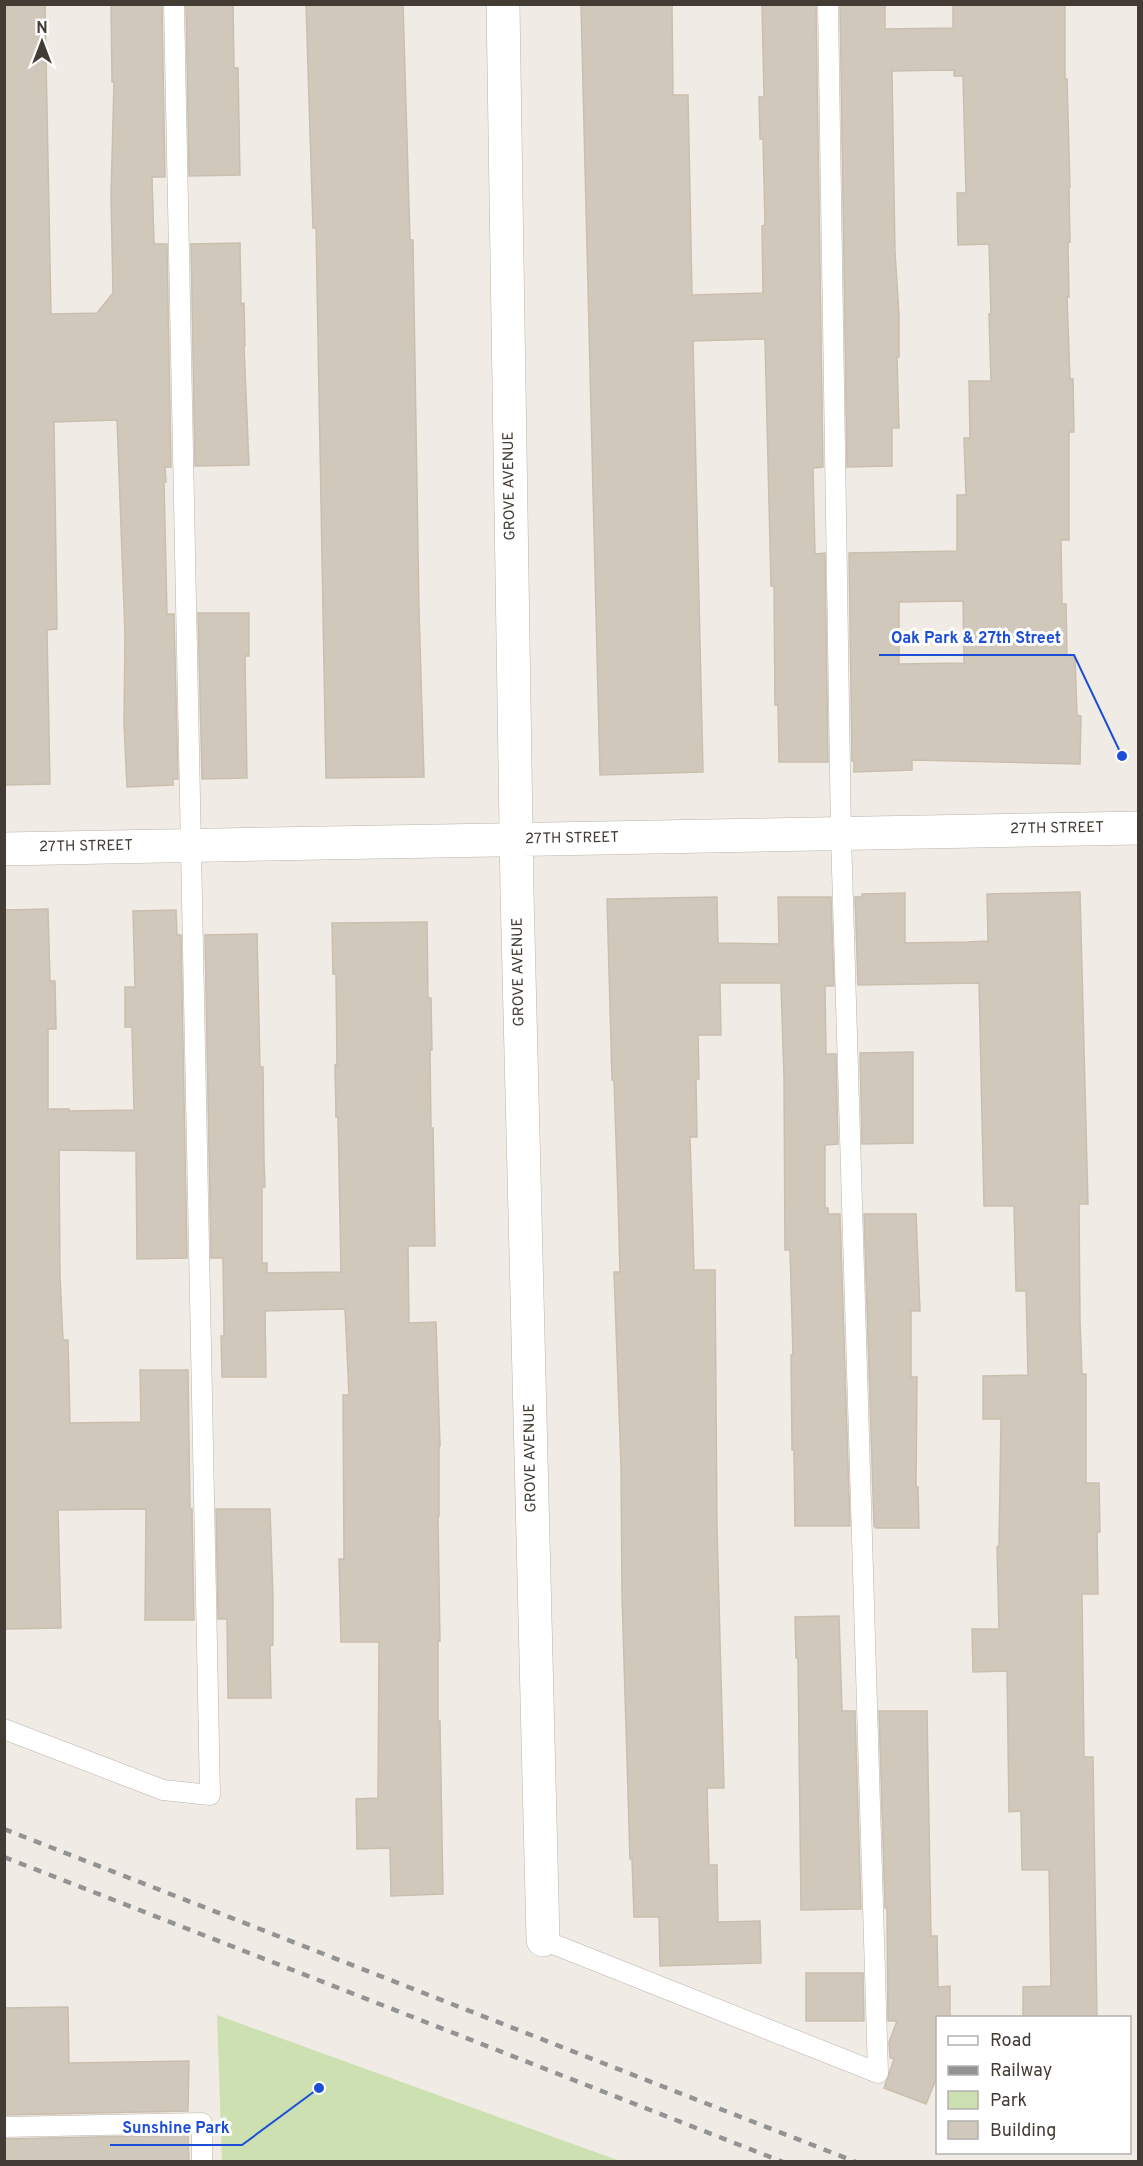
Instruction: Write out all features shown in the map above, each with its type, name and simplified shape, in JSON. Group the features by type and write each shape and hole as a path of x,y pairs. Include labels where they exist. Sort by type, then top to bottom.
{"street":[{"name":"GROVE AVENUE","path":"503,4 516,840 543,1940"},
{"name":"27TH STREET","path":"4,849 1138,828"}],"lane":[{"path":"4,1728 163,1790 210,1795 174,4"},
{"path":"543,1940 878,2073 841,835 828,4"},
{"path":"4,2127 202,2123 202,2162"}],"green space":[{"path":"217,2015 620,2161 222,2161"}],"building":[{"path":"4,4 45,4 51,314 97,313 113,293 111,196 114,82 112,82 111,5 162,5 165,177 152,177 154,244 167,244 171,467 165,467 166,482 164,482 167,614 174,614 178,779 173,779 173,785 127,787 124,723 125,634 117,420 54,422 57,629 47,630 50,784 4,785"},
{"path":"233,4 234,68 238,68 240,175 189,176 186,5"},
{"path":"306,4 403,4 410,240 413,240 424,777 326,778 316,228 313,228"},
{"path":"581,4 672,4 673,95 688,95 692,295 763,293 762,226 765,225 763,139 760,139 759,97 764,97 762,4 816,4 823,467 813,468 815,554 825,553 828,762 779,762 778,705 775,705 774,586 771,586 765,339 693,341 703,772 600,775"},
{"path":"840,4 885,4 885,29 953,28 953,4 1065,4 1065,79 1067,79 1070,187 1069,297 1067,297 1074,432 1069,432 1069,540 1061,540 1062,604 1066,604 1067,657 1075,657 1077,715 1081,716 1080,764 912,760 912,770 854,772 854,761 852,761 849,553 957,551 957,495 966,495 964,438 970,438 969,381 991,381 989,244 958,245 957,193 966,193 963,76 954,76 954,70 892,71 895,252 899,315 899,357 897,357 899,428 892,428 892,466 847,467","holes":["963,601 964,663 899,664 899,602"]},
{"path":"240,243 249,465 195,466 191,244"},
{"path":"198,613 249,613 249,656 245,656 247,778 202,779"},
{"path":"1080,892 1088,1204 1079,1204 1080,1321 1082,1374 1086,1374 1086,1483 1099,1483 1100,1532 1097,1532 1098,1594 1082,1594 1084,1757 1093,1757 1097,2016 1023,2016 1023,1987 1051,1986 1049,1870 1022,1870 1021,1811 1009,1812 1007,1671 973,1672 972,1629 999,1629 997,1547 999,1546 1001,1419 983,1419 983,1376 1028,1375 1026,1291 1016,1291 1014,1206 984,1206 979,983 858,985 855,897 862,897 862,894 905,893 905,943 967,942 988,941 987,894"},
{"path":"717,897 718,943 779,944 778,897 831,897 834,986 825,986 826,1054 836,1054 838,1144 825,1145 825,1208 828,1208 828,1214 840,1214 850,1526 795,1526 790,1250 785,1250 781,983 720,983 721,1035 698,1035 697,1137 690,1137 694,1270 715,1270 717,1528 724,1788 707,1788 709,1865 717,1865 718,1922 760,1921 761,1963 660,1966 659,1917 634,1917 632,1859 630,1859 614,1272 620,1272 607,899"},
{"path":"48,909 50,981 55,981 56,1029 48,1029 48,1109 69,1109 69,1111 134,1110 132,1027 125,1027 125,987 135,987 133,911 176,910 177,935 181,935 187,1258 137,1259 136,1151 59,1150 60,1275 63,1340 68,1340 70,1423 141,1422 140,1370 188,1370 194,1620 145,1620 146,1509 58,1510 61,1628 4,1629 4,910"},
{"path":"427,922 428,998 431,998 431,1128 433,1128 435,1246 408,1246 409,1323 436,1322 440,1446 438,1721 440,1721 443,1894 391,1896 390,1848 357,1849 356,1799 378,1798 379,1642 341,1642 339,1559 344,1559 343,1395 349,1395 345,1309 265,1311 266,1377 222,1377 223,1258 211,1258 205,935 257,934 265,1187 262,1187 262,1263 267,1263 267,1273 341,1272 335,1065 337,1065 336,974 333,974 332,923"},
{"path":"913,1052 913,1143 862,1144 860,1053"},
{"path":"864,1214 916,1214 920,1311 911,1311 911,1377 917,1377 916,1487 918,1487 919,1528 876,1528 874,1526"},
{"path":"216,1509 270,1509 273,1597 273,1645 270,1646 271,1698 228,1698 227,1619 218,1619"},
{"path":"839,1616 842,1711 855,1711 861,1909 801,1910 798,1658 796,1658 795,1617"},
{"path":"879,1711 927,1711 931,1936 937,1936 938,1987 950,1986 950,2016 936,2016 936,2079 926,2104 884,2088 894,2059 890,2058 889,2042 897,2021 888,2021 887,1908 885,1908"},
{"path":"806,1973 863,1973 864,2021 806,2021"},
{"path":"68,2007 69,2063 189,2061 188,2111 4,2115 4,2008"},
{"path":"188,2135 189,2162 4,2162 4,2139"}],"railway":[{"path":"4,1829 856,2162"},
{"path":"4,1857 783,2162"}],"place":[{"name":"Oak Park & 27th Street","path":"1122,756"},
{"name":"Sunshine Park","path":"319,2088"}]}
